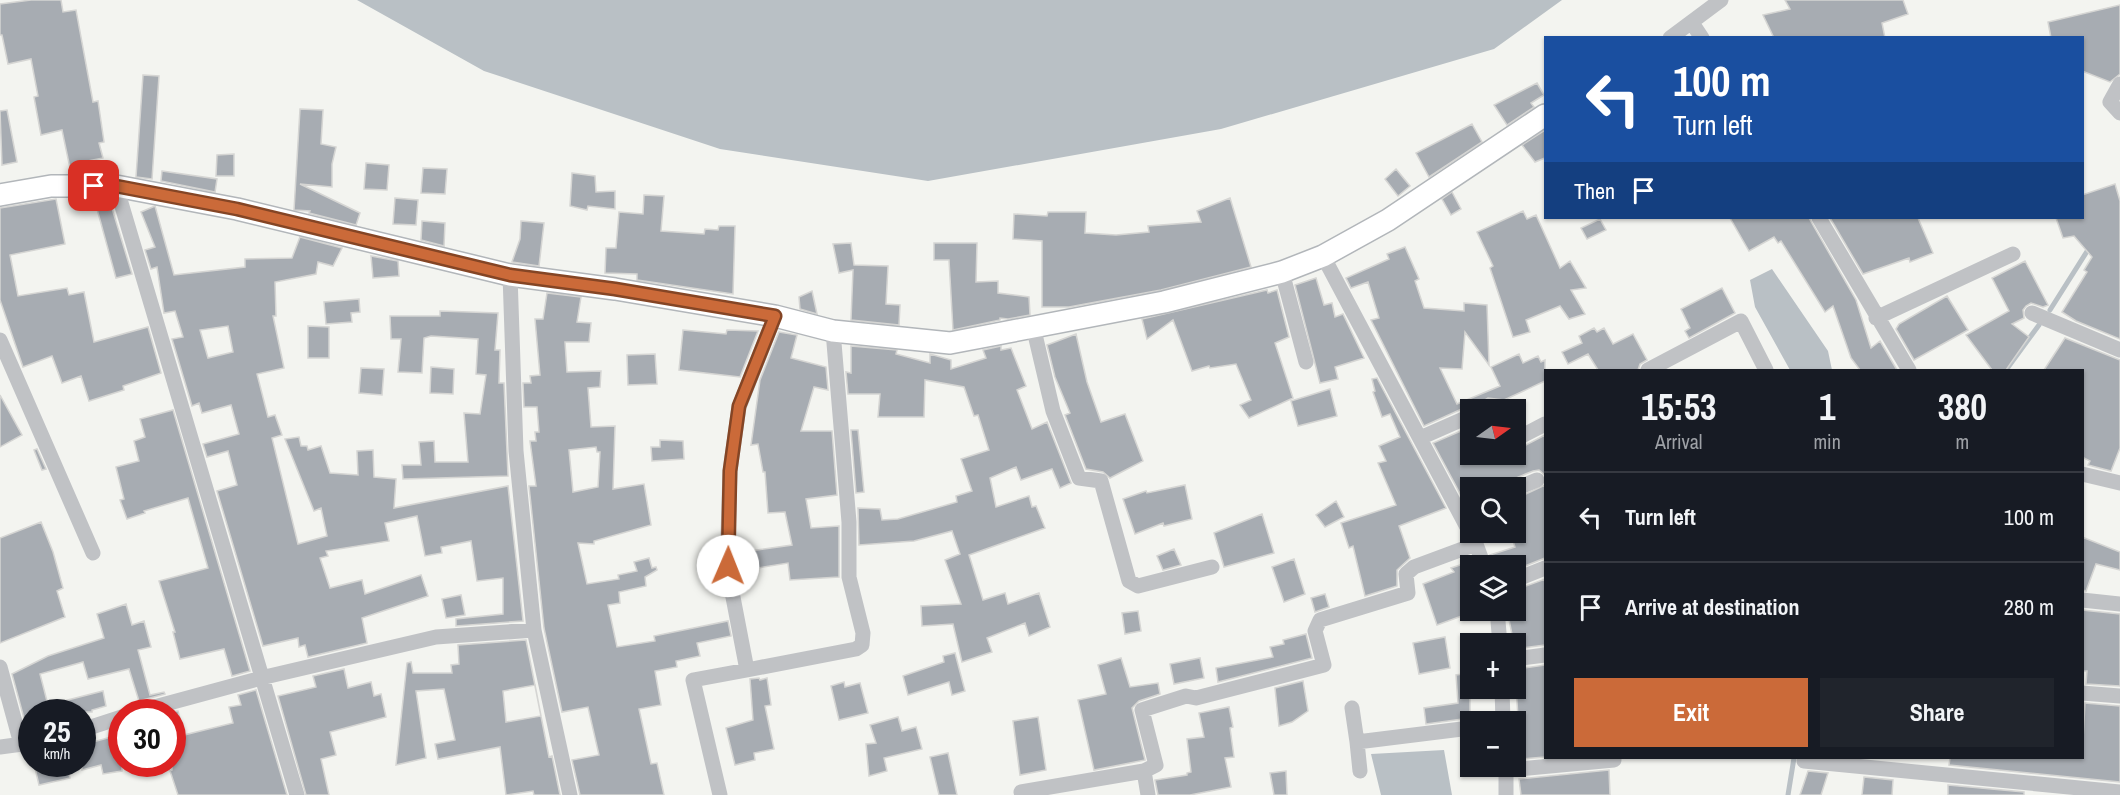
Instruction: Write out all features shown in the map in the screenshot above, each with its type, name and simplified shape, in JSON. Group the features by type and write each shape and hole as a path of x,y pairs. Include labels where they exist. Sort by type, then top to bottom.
{"street":[{"path":"1673,36 1721,0"},
{"path":"1692,23 1701,36"},
{"path":"2120,84 2110,102 2120,112"},
{"path":"0,195 51,186 116,186 237,209 510,275 615,289 775,316 833,331 950,343 1164,302 1282,272 1323,256 1388,220 1544,116"},
{"path":"116,186 264,677 297,795"},
{"path":"1820,219 1876,318 1908,369"},
{"path":"1876,318 2013,254"},
{"path":"1323,256 1420,438 1460,504"},
{"path":"1282,272 1306,362"},
{"path":"510,275 516,452 534,630 570,795"},
{"path":"2032,313 2120,350"},
{"path":"747,670 728,566 730,471 739,406 775,316"},
{"path":"1650,369 1741,321 1765,369"},
{"path":"1033,326 1053,411 1079,478 1101,481 1130,581 1138,586 1212,567"},
{"path":"720,795 693,680 856,649 862,645 863,633 849,577 849,522 833,331"},
{"path":"0,340 93,553"},
{"path":"1420,438 1460,420"},
{"path":"1526,434 1544,425"},
{"path":"2084,474 2120,483"},
{"path":"1526,484 1537,480"},
{"path":"1021,792 1144,771 1156,765 1142,710 1186,696 1196,698 1324,665 1316,631 1320,620 1408,593 1406,574 1414,567 1476,544 1480,555"},
{"path":"1526,576 1544,568"},
{"path":"2084,600 2120,604"},
{"path":"184,699 264,677 436,637 534,630"},
{"path":"1526,658 1544,655"},
{"path":"0,667 18,720"},
{"path":"2084,693 2120,696"},
{"path":"1352,708 1360,771"},
{"path":"1357,742 1460,729"},
{"path":"0,747 18,744"},
{"path":"1526,767 1614,760"},
{"path":"1804,761 2120,792"},
{"path":"1144,771 1148,795"},
{"path":"1506,795 1507,777"}],"shaded area":[{"path":"357,0 1562,0 1494,49 1221,129 928,181 720,149 484,71"},
{"path":"1772,269 1828,351 1832,369 1789,369 1755,307 1750,280"},
{"path":"1444,750 1452,795 1381,795 1371,754"}],"building":[{"path":"31,0 61,0 63,12 76,10 93,102 98,101 104,142 99,143 103,158 82,162 84,172 71,173 62,130 41,135 34,97 38,96 31,59 8,64 2,35 0,35 0,4"},
{"path":"1785,0 1903,0 1908,14 1882,23 1885,36 1773,36 1763,15 1790,9"},
{"path":"2120,5 2120,74 2110,82 2084,72 2084,36 2051,36 2048,22"},
{"path":"143,75 159,76 152,179 136,177"},
{"path":"1537,83 1544,95 1531,103 1534,107 1507,125 1494,105"},
{"path":"300,109 323,110 321,144 336,147 332,164 332,187 300,184 360,213 356,225 309,213 310,211 294,210"},
{"path":"7,110 17,162 2,165 0,111"},
{"path":"1472,124 1482,142 1429,177 1416,153"},
{"path":"1544,131 1544,158 1535,162 1522,145"},
{"path":"234,154 234,176 216,176 217,155"},
{"path":"366,163 389,165 387,190 364,189"},
{"path":"423,168 447,169 445,194 421,193"},
{"path":"1396,169 1410,186 1398,196 1385,179"},
{"path":"162,171 217,179 215,192 161,181"},
{"path":"572,173 595,176 596,192 615,191 615,209 588,206 587,210 570,206"},
{"path":"2115,184 2120,201 2120,339 2076,321 2062,312 2087,272 2084,270 2092,257 2074,236 2063,238 2056,219 2084,219 2084,194"},
{"path":"1452,192 1461,209 1451,215 1442,199"},
{"path":"644,195 664,196 661,231 704,234 705,229 718,230 719,226 735,226 733,294 637,280 637,274 605,273 606,248 616,248 619,212 643,214"},
{"path":"395,198 418,200 416,225 393,224"},
{"path":"1230,198 1251,267 1161,290 1069,307 1042,307 1042,241 1013,239 1014,214 1047,216 1048,212 1086,212 1085,233 1116,235 1149,232 1148,226 1201,222 1197,211"},
{"path":"56,199 65,244 10,255 18,296 67,288 69,295 84,292 94,342 148,327 161,373 123,386 124,390 89,401 81,376 62,383 52,356 23,367 0,300 0,208"},
{"path":"111,205 132,274 116,278 97,209"},
{"path":"155,206 174,275 245,267 245,259 292,258 300,237 342,248 333,266 318,262 316,274 275,282 276,316 273,316 284,368 257,374 268,417 275,415 282,435 272,438 298,544 327,536 321,508 314,511 285,439 299,437 301,446 307,446 308,450 321,446 330,473 358,475 357,451 373,450 374,477 396,479 394,508 508,486 523,621 456,626 456,619 503,614 503,578 477,581 471,541 441,547 442,553 425,556 417,516 385,523 389,541 326,551 328,556 320,558 330,588 362,580 365,594 421,575 428,596 362,618 367,643 308,657 305,645 299,647 298,638 263,646 217,491 237,485 228,451 207,457 203,444 239,434 231,405 202,413 199,403 192,406 172,339 183,337 175,311 164,313 157,267 151,269 145,250 155,247 141,212","holes":["228,326 233,352 208,358 200,330"]},
{"path":"1523,211 1527,219 1536,215 1560,268 1570,261 1586,288 1571,290 1585,314 1569,319 1560,306 1526,320 1530,332 1513,337 1490,268 1493,266 1477,232"},
{"path":"1600,219 1606,230 1587,239 1581,228"},
{"path":"1731,219 1810,219 1856,300 1871,348 1880,341 1896,369 1859,369 1851,358 1833,306 1825,312 1781,241 1778,243 1774,237 1749,251"},
{"path":"1831,219 1918,219 1933,253 1910,262 1909,258 1863,274"},
{"path":"422,221 445,223 444,246 421,240"},
{"path":"521,221 544,223 539,266 512,262 520,239"},
{"path":"851,243 854,265 888,266 886,304 900,305 899,325 851,320 853,270 839,273 833,244"},
{"path":"934,243 977,243 976,282 998,281 998,293 1029,297 1030,315 1000,318 1000,320 953,330 949,260 934,260"},
{"path":"1405,247 1419,279 1415,281 1424,308 1464,311 1464,303 1487,305 1489,365 1465,332 1462,369 1440,368 1457,404 1460,403 1460,410 1424,426 1371,320 1379,318 1368,282 1351,288 1346,278 1389,259 1387,254"},
{"path":"371,256 398,261 399,276 373,278"},
{"path":"2025,261 2048,305 2043,307 2031,303 2023,310 2024,318 2012,324 2029,337 2007,369 1991,369 1966,335 2009,311 1992,278"},
{"path":"1316,278 1324,305 1332,303 1335,317 1343,314 1364,358 1335,367 1338,379 1320,383 1295,285"},
{"path":"1722,288 1735,313 1689,338 1685,331 1690,328 1681,309"},
{"path":"1267,290 1268,293 1277,290 1289,337 1275,343 1293,398 1249,418 1240,405 1251,400 1236,364 1210,368 1209,366 1192,371 1173,320 1147,339 1142,319"},
{"path":"812,291 817,314 800,309 799,297"},
{"path":"547,293 581,297 577,322 591,323 589,342 565,342 567,372 601,371 600,387 588,388 591,427 615,426 613,489 644,484 651,525 594,541 594,544 578,543 587,584 619,579 618,575 637,571 634,562 649,558 652,568 656,567 657,570 645,577 646,586 619,592 620,603 608,605 617,647 655,641 654,636 728,621 731,636 697,643 700,656 676,661 677,667 655,671 661,705 639,709 651,764 657,763 664,795 580,795 572,760 599,755 588,707 562,712 544,628 529,486 536,486 530,441 536,441 535,432 539,432 537,407 524,407 523,383 531,383 530,376 540,375 535,319 543,319","holes":["596,447 597,452 600,452 598,487 573,492 569,450"]},
{"path":"1947,296 1968,330 1914,360 1896,329 1899,324"},
{"path":"359,299 360,312 351,313 352,322 326,324 324,302"},
{"path":"440,311 498,313 495,350 500,350 499,383 504,383 508,476 403,479 402,465 421,465 419,442 434,441 435,462 468,462 464,413 480,414 486,375 476,374 478,339 431,336 424,338 422,373 398,372 401,339 391,339 390,316 440,316"},
{"path":"308,326 329,327 329,358 308,358"},
{"path":"1594,328 1597,332 1604,328 1613,344 1633,334 1647,360 1640,364 1638,369 1597,369 1588,354 1568,364 1562,352 1582,343 1579,336"},
{"path":"683,330 726,334 727,330 758,331 740,377 679,370"},
{"path":"779,332 797,335 791,358 826,367 828,390 814,387 801,431 832,431 837,495 806,499 811,528 839,526 839,577 790,580 788,563 752,569 750,551 792,545 785,512 768,513 765,472 763,472 758,444 751,445 760,380"},
{"path":"1076,334 1087,382 1101,422 1125,414 1143,461 1110,478 1103,472 1086,469 1065,415 1070,413 1055,377 1047,345"},
{"path":"2065,338 2120,360 2120,448 2111,471 2088,465 2090,461 2084,458 2084,369 2045,369"},
{"path":"851,346 897,350 896,354 930,363 930,354 951,360 951,369 986,358 983,350 1001,346 1001,350 1011,348 1026,386 1017,390 1032,429 1047,422 1071,483 1060,488 1052,469 1021,480 1016,467 990,478 996,507 1029,496 1032,507 1036,506 1045,528 969,555 983,600 1005,593 1008,604 1039,593 1050,627 1029,636 1025,623 987,638 992,652 962,662 953,624 922,626 921,606 961,604 945,560 960,554 952,531 914,541 859,545 858,508 880,509 882,520 898,519 957,502 956,496 972,491 961,459 989,450 978,415 974,416 964,387 925,380 924,417 878,417 880,394 848,394 846,372 851,373"},
{"path":"655,354 657,384 628,385 627,355"},
{"path":"1519,354 1523,363 1538,356 1541,362 1545,360 1544,381 1506,399 1469,399 1500,386 1491,367"},
{"path":"431,367 454,369 453,394 430,393"},
{"path":"361,368 384,369 382,395 359,393"},
{"path":"1377,378 1446,508 1399,526 1410,558 1397,570 1397,586 1365,596 1353,546 1349,548 1341,523 1396,505 1378,463 1386,461 1379,446 1400,437 1390,414 1382,417 1373,392 1375,391 1372,379"},
{"path":"1330,389 1337,416 1298,426 1291,401"},
{"path":"0,395 22,435 0,447"},
{"path":"173,410 250,671 232,676 224,649 180,659 173,632 175,632 159,581 208,568 188,498 144,511 145,513 127,519 120,500 124,499 116,467 139,461 134,441 145,437 140,419"},
{"path":"851,430 858,430 864,492 856,493"},
{"path":"1460,431 1460,465 1526,465 1526,445 1544,436 1544,474 1539,470 1518,477 1460,477 1460,493 1433,443"},
{"path":"660,440 683,441 684,459 652,461 651,447 660,447"},
{"path":"37,449 46,469 42,470 34,450"},
{"path":"1185,485 1192,519 1164,526 1163,523 1135,534 1123,499 1146,491 1147,493"},
{"path":"1544,485 1544,558 1526,566 1526,555 1490,555 1515,547 1514,543 1526,543 1526,494"},
{"path":"1336,501 1344,517 1325,527 1316,515"},
{"path":"1262,514 1274,553 1224,567 1214,533"},
{"path":"41,522 53,552 63,588 57,591 65,617 0,643 0,538"},
{"path":"2084,538 2120,552 2120,570 2096,564 2086,591 2084,590"},
{"path":"1174,549 1181,565 1163,570 1157,556"},
{"path":"1294,559 1305,594 1284,602 1272,567"},
{"path":"1460,565 1460,617 1437,625 1423,584 1454,572 1451,568"},
{"path":"1544,579 1544,645 1526,648 1526,633 1512,633 1509,621 1526,621 1526,586"},
{"path":"1325,594 1329,607 1315,612 1311,598"},
{"path":"461,595 465,615 446,618 442,599"},
{"path":"126,604 132,625 144,621 151,647 138,650 150,695 164,692 165,694 138,699 129,669 88,679 83,662 40,674 46,699 19,699 12,674 48,656 104,638 97,614"},
{"path":"2084,610 2120,614 2120,686 2086,684 2087,671 2084,671"},
{"path":"1138,611 1141,631 1125,634 1122,613"},
{"path":"1306,634 1312,658 1218,682 1216,668 1273,657 1270,647 1284,644 1283,640"},
{"path":"1445,637 1450,668 1419,674 1413,643"},
{"path":"526,640 535,685 503,691 506,722 541,716 549,757 552,756 560,795 534,795 533,791 506,795 500,747 438,759 435,744 455,740 444,689 416,691 426,758 396,765 407,663 411,662 413,673 452,673 451,665 459,664 458,645"},
{"path":"955,653 965,691 952,695 949,682 908,695 903,676 944,662 943,656"},
{"path":"1121,658 1130,687 1158,683 1160,694 1139,701 1132,708 1145,760 1094,770 1078,700 1106,694 1098,665"},
{"path":"1200,658 1204,678 1174,684 1170,664"},
{"path":"1544,665 1544,757 1526,759 1526,711 1518,711 1517,699 1526,699 1526,668"},
{"path":"344,669 348,688 371,682 374,696 381,694 386,717 330,732 336,755 321,759 329,795 306,795 278,696 316,687 313,676"},
{"path":"1460,674 1460,699 1470,699 1470,711 1460,711 1460,719 1426,724 1424,708 1458,703 1456,675"},
{"path":"759,678 760,680 767,678 771,705 765,706 774,749 754,753 755,760 735,765 726,728 753,720 750,679"},
{"path":"1303,681 1308,711 1292,722 1279,726 1275,688"},
{"path":"844,682 845,687 860,683 868,713 839,720 831,686"},
{"path":"256,690 287,795 178,795 172,777 186,777 186,735 233,723 229,707 241,705 238,695"},
{"path":"103,691 106,706 96,709 96,699 72,699"},
{"path":"2085,703 2120,706 2120,782 1949,765 1950,759 2084,759"},
{"path":"1229,707 1233,727 1230,728 1234,757 1225,758 1231,787 1190,795 1158,795 1155,780 1187,775 1191,772 1187,739 1204,737 1199,713"},
{"path":"898,717 902,731 916,727 922,749 884,758 887,771 869,776 866,744 876,743 870,725"},
{"path":"1038,717 1046,770 1020,775 1013,721"},
{"path":"108,738 108,773 103,774 101,765 96,766 96,741"},
{"path":"948,753 957,795 939,795 930,757"},
{"path":"1609,770 1610,795 1521,795 1519,779"},
{"path":"1286,771 1287,795 1274,795 1270,773"},
{"path":"1808,771 1828,773 1821,795 1800,795"},
{"path":"37,777 70,777 70,778 39,785"},
{"path":"1864,777 1893,780 1892,795 1862,795"},
{"path":"1948,785 2024,792 2024,795 1948,795"}],"waterway":[{"path":"2050,310 2091,245"},
{"path":"2007,369 2039,325"},
{"path":"1788,795 1794,759"}],"route":[{"path":"94,186 116,186 179,196 510,275 615,289 775,316 739,406 730,471 728,566"}]}
